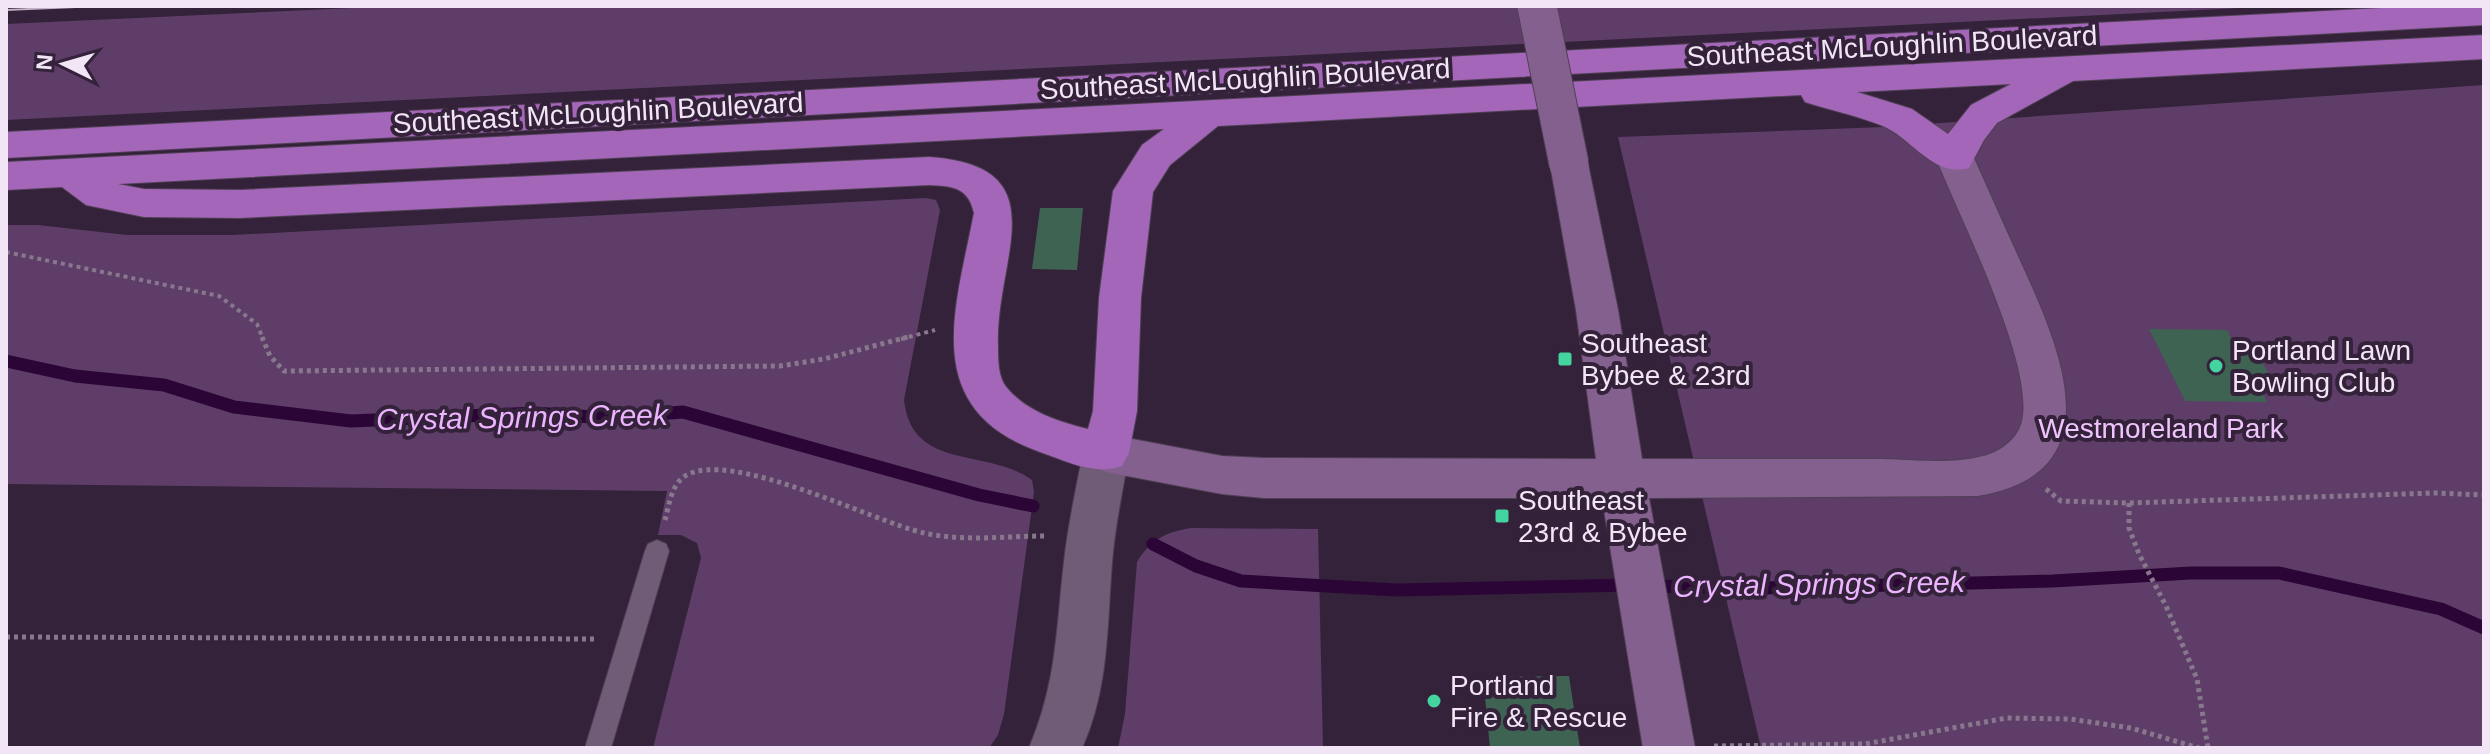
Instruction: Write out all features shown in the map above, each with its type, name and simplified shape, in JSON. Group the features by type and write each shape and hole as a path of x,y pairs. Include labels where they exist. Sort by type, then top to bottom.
{"highway":[{"name":"Southeast McLoughlin Boulevard","path":"6,145 2484,14"},
{"name":"Southeast McLoughlin Boulevard","path":"6,176 2484,47"},
{"path":"1780,83 1899,118 1955,158 1968,133 1984,114 2068,69"},
{"path":"71,173 100,195 144,203 226,204 929,171 957,173 979,181 991,196 994,213 977,319 979,376 990,400 1022,424 1061,441 1106,453 1115,411 1120,298 1133,191 1156,155 1211,112"}],"main road":[{"path":"1537,6 1597,310 1639,582 1669,746"},
{"path":"1106,453 1222,475 1264,478 1971,478 1993,473 2014,464 2032,450 2043,429 2048,404 2043,373 2029,330 1955,158"}],"street":[{"path":"1055,748 1071,710 1077,678 1091,536 1106,453"}],"lane":[{"path":"598,748 657,551"}],"path":[{"path":"6,252 219,296 257,324 270,356 284,371 780,366 824,359 977,319"},
{"path":"2014,464 2061,501 2129,503 2435,493 2484,495"},
{"path":"657,551 672,493 685,475 706,469 735,470 766,479 925,533 1091,536"},
{"path":"2129,503 2129,528 2139,554 2166,606 2197,679 2208,748"},
{"path":"6,637 630,639"},
{"path":"1669,746 1865,744 2007,718 2070,719 2116,726 2199,748"}],"green space":[{"path":"396,6 2280,6 6,120 6,24"},
{"name":"Westmoreland Park","path":"2484,85 2484,748 1761,748 1618,137 1883,127"},
{"path":"926,198 936,200 940,210 904,400 910,423 921,438 936,448 1014,470 1032,480 1034,492 1004,714 998,735 989,748 653,748 701,558 697,543 681,535 658,535 667,491 6,484 6,225 38,225 127,235 233,235"},
{"path":"1191,528 1318,529 1323,748 1118,748 1125,714 1137,562 1160,538"}],"building":[{"path":"1040,208 1083,208 1077,270 1032,269"},
{"name":"Portland Lawn Bowling Club","path":"2149,329 2227,330 2234,344 2252,344 2276,387 2260,387 2267,402 2185,401"},
{"path":"1569,676 1580,748 1490,748 1483,677"}],"waterway":[{"name":"Crystal Springs Creek","path":"6,361 75,376 164,385 234,407 351,421 534,413 607,418 683,412 979,495 1033,506"},
{"name":"Crystal Springs Creek","path":"1153,544 1196,566 1241,581 1396,590 1633,585"},
{"name":"Crystal Springs Creek","path":"1651,586 1764,588 2053,581 2191,573 2279,573 2441,609 2484,628"}],"tram line":[{"path":"6,10 99,6"}],"place":[{"name":"Southeast Bybee & 23rd","path":"1565,359"},
{"name":"Portland Lawn Bowling Club","path":"2216,366"},
{"name":"Southeast 23rd & Bybee","path":"1502,516"},
{"name":"Portland Fire & Rescue","path":"1434,701"}]}
